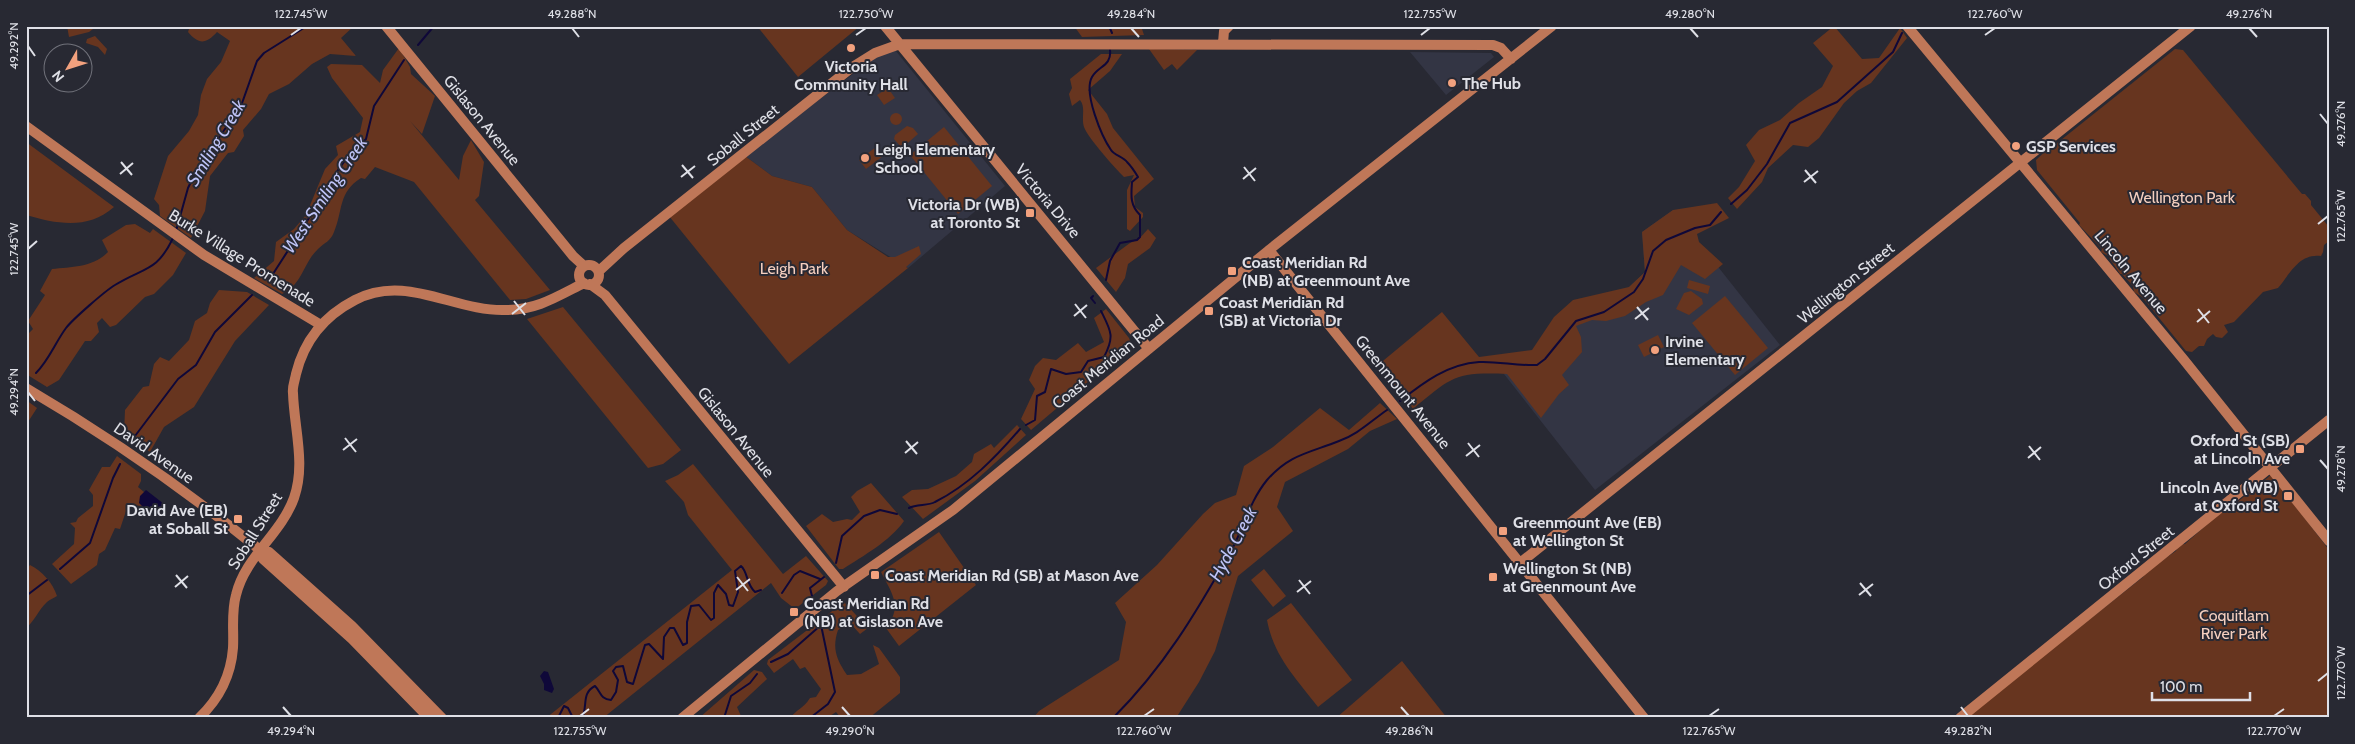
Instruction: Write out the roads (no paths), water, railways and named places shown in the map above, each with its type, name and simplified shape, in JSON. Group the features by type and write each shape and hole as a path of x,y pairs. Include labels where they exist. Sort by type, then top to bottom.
{"street":[{"name":"Gislason Avenue","path":"386,26 844,586"},
{"name":"Victoria Drive","path":"885,26 1149,349"},
{"path":"1223,43 1224,31 1230,26"},
{"name":"Coast Meridian Road","path":"682,718 844,586 953,510 1269,250 1552,26"},
{"name":"Lincoln Avenue","path":"1907,26 2272,467 2329,541"},
{"name":"Wellington Street","path":"1520,563 2190,26"},
{"name":"Soball Street","path":"199,718 214,700 227,676 232,653 233,611 236,595 245,572 278,527 294,496 300,467 292,390 301,353 321,325 334,313 356,299 382,292 411,290 484,309 507,310 548,302 572,289 611,259 851,68 875,53 900,44 1493,44 1501,48 1511,59"},
{"name":"Burke Village Promenade","path":"26,126 186,243 230,272 321,325"},
{"name":"Greenmount Avenue","path":"1269,250 1644,718"},
{"name":"David Avenue","path":"26,388 139,459 216,515 260,550 269,552 385,658 442,718"},
{"name":"Oxford Street","path":"1960,718 2329,420"},
{"name":"David Avenue","path":"260,550 263,559 352,640 429,718"}],"waterway":[{"name":"Smiling Creek","path":"176,231 188,188 197,169 241,106 257,61 264,53 307,26"},
{"name":"West Smiling Creek","path":"418,45 434,26"},
{"path":"1109,26 1112,33"},
{"name":"Hyde Creek","path":"1731,204 1747,190 1767,164 1790,123 1837,102 1893,52 1902,33"},
{"path":"1106,280 1110,261 1120,243 1137,240 1140,237 1140,215 1134,208 1131,196 1132,182 1138,177 1123,159 1112,152 1107,144 1095,115 1090,93 1092,77 1107,63 1110,50"},
{"name":"West Smiling Creek","path":"271,277 309,218 326,187 346,159 366,139 374,106 404,60"},
{"name":"Hyde Creek","path":"1400,401 1437,375 1468,363 1486,362 1537,365 1545,359 1576,321 1604,312 1634,292 1643,279 1653,251 1666,240 1695,228 1710,225 1721,212"},
{"name":"Smiling Creek","path":"36,373 45,363 66,328 75,318 110,288 149,268 161,257 173,238"},
{"name":"West Smiling Creek","path":"135,436 178,379 196,365 215,332 252,295"},
{"path":"1093,296 1091,298 1095,303"},
{"path":"1026,425 1035,420 1037,396 1045,392 1051,369 1066,374 1081,372 1088,361 1104,357 1111,338 1101,311"},
{"name":"Hyde Creek","path":"1113,718 1164,659 1192,618 1236,542 1251,506 1261,488 1275,471 1300,455 1352,435 1387,410"},
{"path":"909,508 932,503 971,479 992,460 1020,429"},
{"name":"West Smiling Creek","path":"60,569 90,543 113,478 120,464"},
{"path":"836,563 842,536 864,516 880,510 897,514"},
{"path":"582,718 586,696 595,686 603,697 611,700 616,692 618,680 613,671 616,667 623,666 627,682 633,684 645,645 649,644 663,659 664,637 670,628 674,628 683,645 687,643 687,622 691,606 699,605 711,620 714,618 714,593 718,585 726,594 729,605 733,606 738,592 735,571 741,566 752,589 755,592 761,590"},
{"path":"782,593 794,575 800,571 820,579"},
{"path":"812,596 810,588 824,577"},
{"name":"West Smiling Creek","path":"26,596 47,580"},
{"path":"771,662 788,654 821,625"},
{"path":"810,718 828,704 835,692 821,625"},
{"path":"724,718 731,696 750,683 757,674"},
{"path":"558,718 564,706 568,708 573,718"}],"place":[{"name":"Victoria Community Hall","path":"851,48"},
{"name":"The Hub","path":"1452,83"},
{"name":"GSP Services","path":"2016,146"},
{"name":"Leigh Elementary School","path":"865,158"},
{"name":"Victoria Dr (WB) at Toronto St","path":"1030,213"},
{"name":"Coast Meridian Rd (NB) at Greenmount Ave","path":"1232,271"},
{"name":"Coast Meridian Rd (SB) at Victoria Dr","path":"1209,311"},
{"name":"Irvine Elementary","path":"1655,350"},
{"name":"Oxford St (SB) at Lincoln Ave","path":"2300,449"},
{"name":"Lincoln Ave (WB) at Oxford St","path":"2288,496"},
{"name":"David Ave (EB) at Soball St","path":"238,519"},
{"name":"Greenmount Ave (EB) at Wellington St","path":"1503,531"},
{"name":"Coast Meridian Rd (SB) at Mason Ave","path":"875,575"},
{"name":"Wellington St (NB) at Greenmount Ave","path":"1493,577"},
{"name":"Coast Meridian Rd (NB) at Gislason Ave","path":"794,612"}],"park label":[{"name":"Wellington Park","path":"2182,197"},
{"name":"Leigh Park","path":"794,268"},
{"name":"Coquitlam River Park","path":"2234,624"}]}
